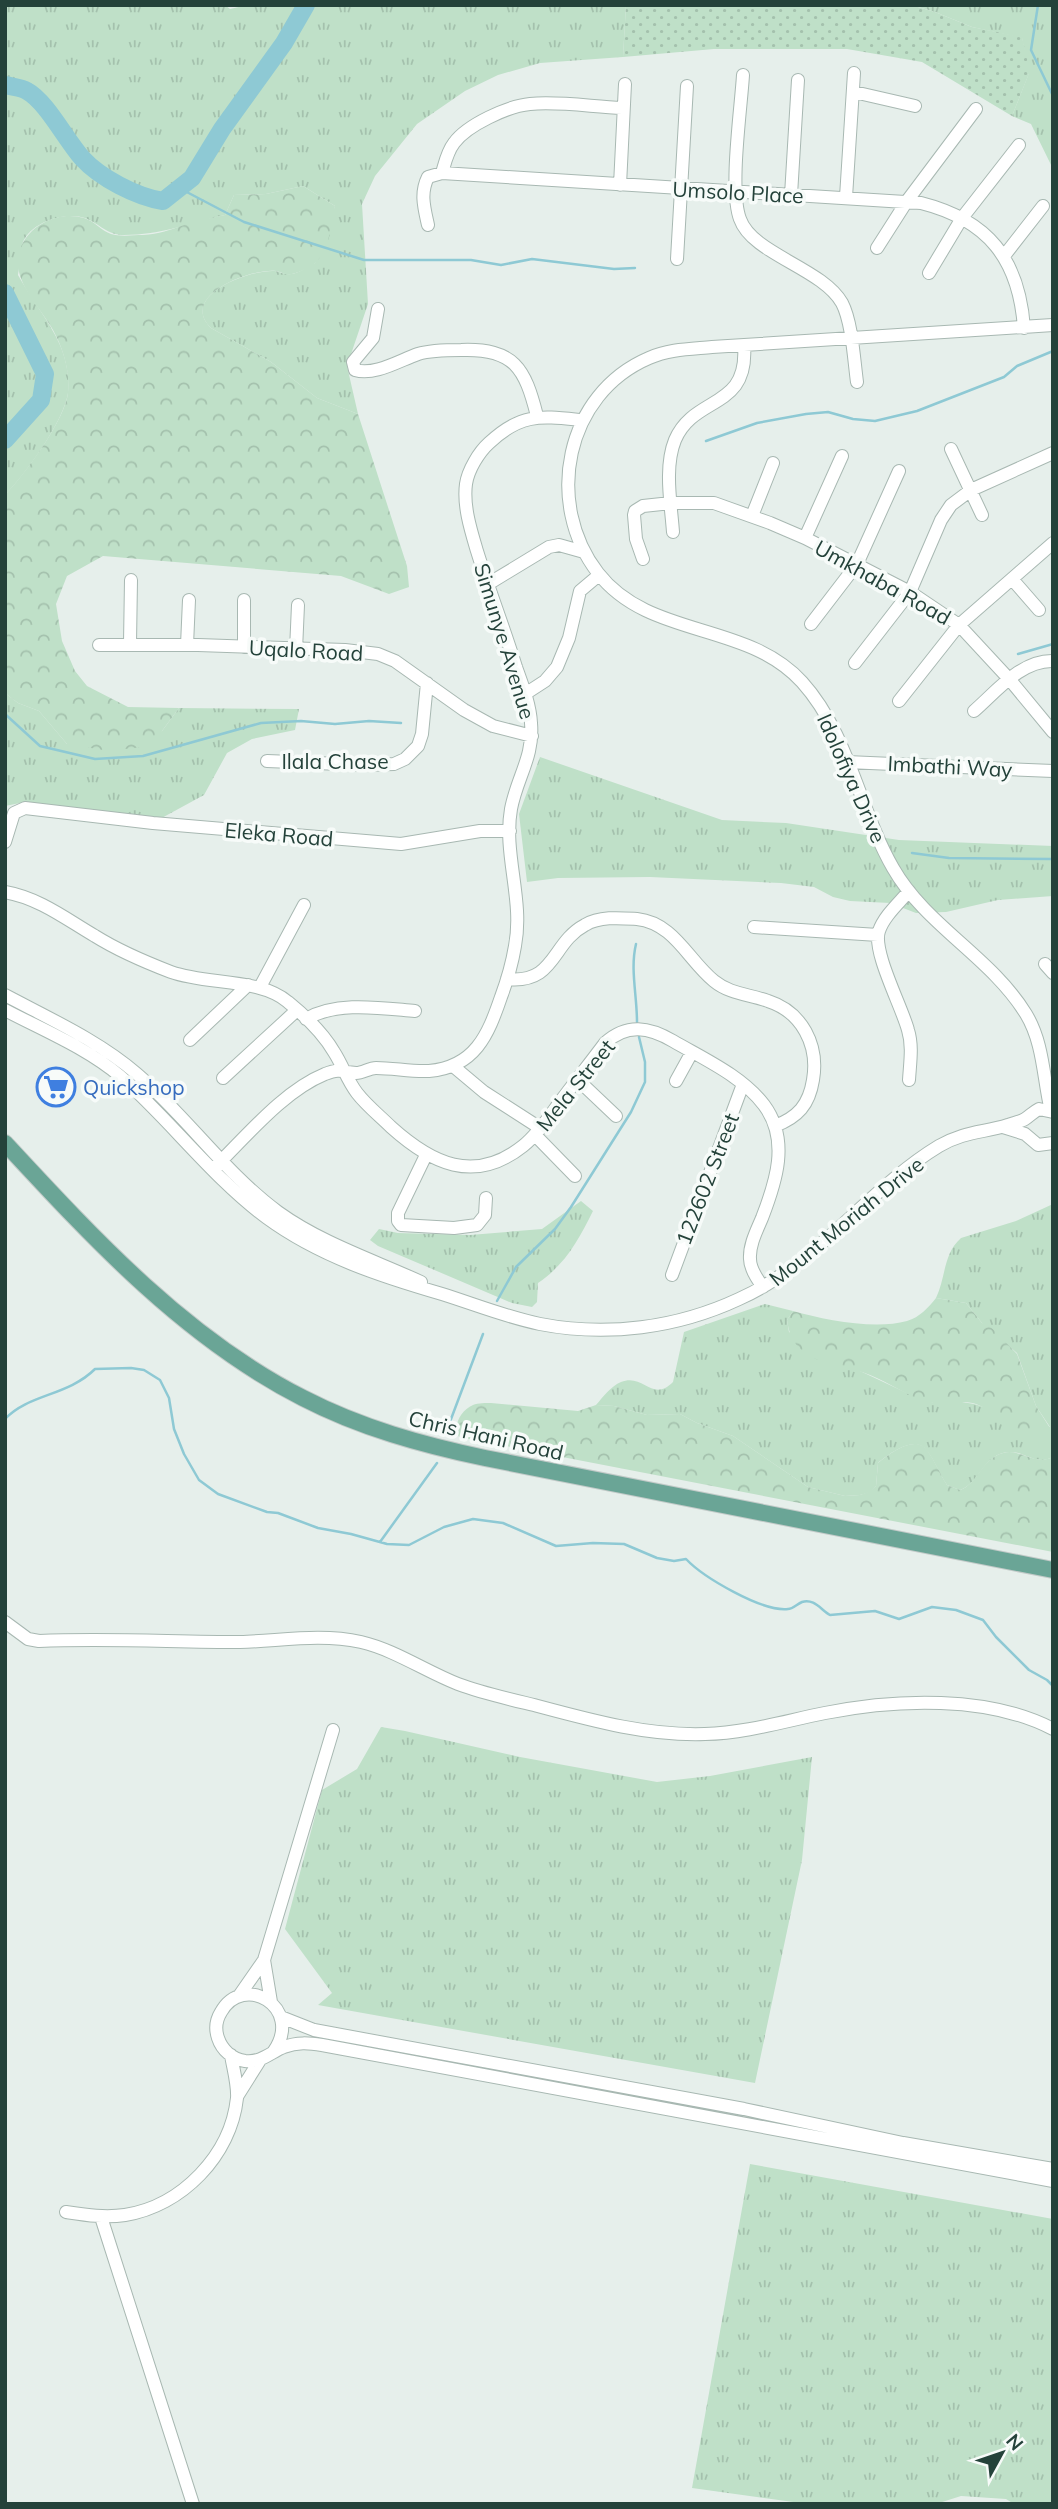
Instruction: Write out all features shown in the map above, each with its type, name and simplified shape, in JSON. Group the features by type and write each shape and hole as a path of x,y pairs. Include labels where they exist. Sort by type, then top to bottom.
{"main road":[{"name":"Chris Hani Road","path":"5,1143 166,1306 202,1335 258,1373 340,1415 428,1446 474,1456 1053,1570"}],"street":[{"path":"846,197 854,73"},
{"path":"744,75 736,192 741,223 752,236 821,282 838,297 847,317 858,382"},
{"path":"791,195 798,80"},
{"path":"620,185 625,85"},
{"path":"677,259 687,86"},
{"path":"854,92 915,106"},
{"path":"428,225 422,202 428,177 442,173 448,153 459,137 492,117 518,106 536,104 622,108"},
{"path":"877,248 907,201 976,109"},
{"path":"929,273 962,218 1019,145"},
{"name":"Umsolo Place","path":"442,173 907,201 933,206 962,218 990,239 1004,256 1018,286 1024,328"},
{"path":"1004,256 1043,206"},
{"path":"378,309 373,338 353,362 355,370 366,371 427,352 486,349 504,355 519,368 531,394 537,416"},
{"name":"Idolofiya Drive","path":"1052,1112 1045,1088 1041,1051 1026,1014 998,979 909,891 883,850 820,704 778,661 756,648 651,613 630,602 599,575 584,552 572,523 567,487 571,447 582,420 610,384 651,357 694,348 1053,325"},
{"path":"673,532 670,462 675,440 689,421 729,394 737,385 744,369 744,346"},
{"name":"Simunye Avenue","path":"453,1066 468,1056 487,1035 507,979 518,924 510,831 512,809 532,748 530,711 469,524 466,484 485,447 509,426 537,416 582,420"},
{"path":"951,449 982,514"},
{"path":"855,663 910,592 946,512 958,498 1050,454 1053,468"},
{"path":"804,538 842,456"},
{"path":"752,516 773,463"},
{"path":"811,624 857,564 899,471"},
{"name":"Umkhaba Road","path":"643,559 634,525 635,511 643,506 715,503 752,516 857,564 910,592 959,625 1053,732"},
{"path":"899,701 959,625 1053,543"},
{"path":"488,584 554,545 584,552"},
{"path":"525,694 545,681 557,667 574,620 580,591 599,575"},
{"path":"1012,579 1039,610"},
{"path":"130,643 131,580"},
{"path":"187,645 189,600"},
{"path":"244,600 244,647"},
{"path":"296,650 298,605"},
{"name":"Uqalo Road","path":"99,645 130,643 354,650 379,654 395,661 493,726 532,736"},
{"path":"974,711 1026,667 1053,661"},
{"name":"Ilala Chase","path":"267,761 365,765 394,764 405,760 418,747 422,734 427,683"},
{"name":"Imbathi Way","path":"847,762 1053,771"},
{"name":"Eleka Road","path":"5,842 11,819 17,810 25,808 153,823 401,844 480,831 510,831"},
{"path":"909,891 885,919 878,935 883,962 908,1029 911,1052 909,1080"},
{"path":"5,892 18,894 46,906 112,946 148,963 207,981 254,986"},
{"path":"190,1040 254,986 303,905"},
{"path":"507,979 521,980 537,975 576,932 595,921 624,918 661,927 714,981 728,991 777,1004 794,1015 807,1034 815,1062 808,1099 794,1117 775,1126"},
{"path":"754,927 878,935"},
{"name":"Mela Street","path":"254,986 278,995 301,1015 334,1051 342,1069 364,1101 408,1143 438,1161 461,1166 485,1164 510,1155 538,1131 606,1043 617,1033 643,1028 692,1052 743,1084 765,1106 775,1126 779,1158 777,1174 755,1233 750,1259 756,1277 763,1287"},
{"name":"Mount Moriah Drive","path":"5,995 95,1044 124,1063 157,1093 252,1206 311,1245 391,1280 538,1324 571,1329 628,1329 684,1319 714,1310 763,1287 803,1258 940,1146 965,1134 1003,1126 1030,1115 1052,1112"},
{"path":"223,1078 301,1015 348,1008 415,1011"},
{"name":"Mount Moriah Drive","path":"5,1010 82,1051 117,1074 218,1165"},
{"path":"676,1081 692,1052"},
{"path":"218,1165 260,1122 314,1079 342,1069 357,1073 373,1068 429,1071 453,1066 484,1092 525,1116 575,1176"},
{"path":"577,1079 616,1116"},
{"name":"122602 Street","path":"672,1275 743,1084"},
{"path":"1026,1134 1030,1115 1045,1088"},
{"path":"1003,1126 1026,1134 1038,1145 1053,1143"},
{"path":"426,1155 398,1213 398,1221 401,1224 454,1228 477,1225 485,1215 486,1198"},
{"path":"5,1622 28,1639 39,1641 243,1642 337,1638 391,1652 458,1684 495,1695 611,1724 669,1733 741,1731 862,1707 905,1704 999,1709 1032,1718 1053,1729"},
{"path":"239,1996 264,1960 333,1730"},
{"path":"264,1960 271,2002 281,2017 283,2032 274,2051"},
{"path":"260,2060 244,2061 231,2055 219,2042 217,2020 229,2001 239,1996 261,1996 271,2002"},
{"path":"281,2017 314,2030 731,2106 903,2143 1053,2169"},
{"path":"66,2212 101,2217 127,2214 152,2207 175,2195 193,2181 221,2148 238,2095 260,2060 274,2051 305,2043 1053,2181"},
{"path":"231,2055 238,2095"},
{"path":"101,2217 193,2504"}],"green space":[{"path":"5,5 225,5 230,9 247,5 626,5 623,57 540,63 498,75 465,91 417,124 375,176 362,204 368,304 347,366 358,414 317,398 271,362 211,328 203,316 204,305 210,295 235,280 264,272 294,273 315,263 335,206 303,186 266,194 234,195 225,215 150,233 118,235 77,216 59,217 33,229 23,242 18,275 60,345 67,369 68,393 52,432 23,475 5,495"},
{"path":"626,5 911,5 972,27 1022,37 1030,71 1012,116 922,62 847,49 714,49 623,57"},
{"path":"912,5 1053,5 1053,169 1031,124 1012,116 1029,73 1022,38 972,27"},
{"path":"303,186 335,206 329,236 321,256 305,270 287,275 265,271 222,286 210,295 204,305 203,316 211,328 271,362 317,398 358,414 407,566 409,587 389,594 341,576 103,556 67,576 56,604 62,641 75,671 87,686 128,707 179,708 162,731 142,747 109,751 67,744 39,711 18,703 5,693 5,495 33,461 52,431 68,392 65,360 57,337 20,277 19,253 24,241 35,228 58,217 67,216 88,219 115,235 159,233 225,215 234,195 266,194"},
{"path":"5,693 18,703 39,711 67,744 162,731 179,708 299,709 295,730 252,739 227,753 204,795 158,820 20,803 5,806"},
{"path":"540,757 722,820 786,823 899,840 1053,846 1053,896 998,900 946,912 916,913 890,903 850,901 833,897 814,887 781,883 650,877 558,878 527,882 519,814"},
{"path":"581,1201 593,1211 564,1259 538,1283 537,1302 532,1307 512,1303 378,1246 370,1240 379,1229 398,1233 470,1235 542,1229"},
{"path":"1053,1204 1053,1457 1041,1460 1015,1452 1001,1454 994,1457 973,1481 960,1490 947,1485 930,1454 922,1446 909,1445 878,1463 876,1486 871,1492 845,1496 808,1487 733,1436 680,1414 647,1415 614,1406 596,1405 611,1389 629,1380 653,1389 666,1388 673,1382 684,1332 765,1304 793,1311 787,1320 789,1332 909,1394 934,1403 956,1401 974,1404 1050,1427 1036,1406 1017,1353 982,1323 966,1303 936,1298 948,1258 961,1238 1016,1221"},
{"path":"936,1298 966,1303 982,1323 989,1325 1017,1354 1036,1406 1050,1428 1047,1433 1037,1435 1019,1430 976,1404 928,1402 870,1375 818,1360 798,1346 791,1335 787,1320 793,1311 850,1323 894,1324 916,1317"},
{"path":"475,1404 578,1411 596,1405 614,1406 647,1415 680,1414 733,1436 808,1487 845,1496 871,1491 876,1486 878,1463 909,1445 916,1444 927,1450 947,1485 960,1490 971,1483 990,1460 1003,1453 1040,1459 1053,1457 1053,1552 459,1437 457,1423 465,1411"},
{"path":"381,1727 520,1757 657,1782 710,1776 812,1757 802,1860 755,2083 318,2005 332,1993 285,1929 322,1790 357,1769"},
{"path":"750,2164 1053,2219 1053,2504 1014,2504 1006,2499 961,2496 936,2504 808,2504 692,2488"}],"waterway":[{"path":"5,85 22,89 34,96 82,158 99,173 131,191 163,201 192,178 222,129 284,43 306,5"},
{"path":"1038,5 1031,50 1053,96"},
{"path":"181,189 244,222 364,260 471,260 501,265 532,259 614,269 635,268"},
{"path":"5,293 45,374 41,400 5,440"},
{"path":"706,441 757,423 806,414 828,412 853,419 875,421 917,411 1004,377 1017,366 1053,351"},
{"path":"1018,654 1053,644"},
{"path":"5,714 40,746 95,759 143,756 261,723 401,723"},
{"path":"912,853 949,858 1053,859"},
{"path":"636,944 634,973 637,1022"},
{"path":"497,1301 516,1267 555,1229 571,1207 631,1112 645,1082 645,1062 639,1037"},
{"path":"445,1435 483,1334"},
{"path":"5,1419 25,1404 73,1385 95,1369 144,1370 160,1380 169,1398 174,1429 199,1480 218,1494 267,1512 278,1513 318,1528 387,1544 409,1545 444,1527 473,1519 503,1523 556,1546 624,1544 657,1558 674,1561 686,1559 705,1575 734,1592 777,1608 790,1609 806,1601 814,1603 830,1615 875,1611 899,1619 932,1607 956,1610 983,1620 1029,1670 1053,1686"},
{"path":"380,1542 437,1463"}],"place":[{"name":"Quickshop","path":"56,1087"}]}
